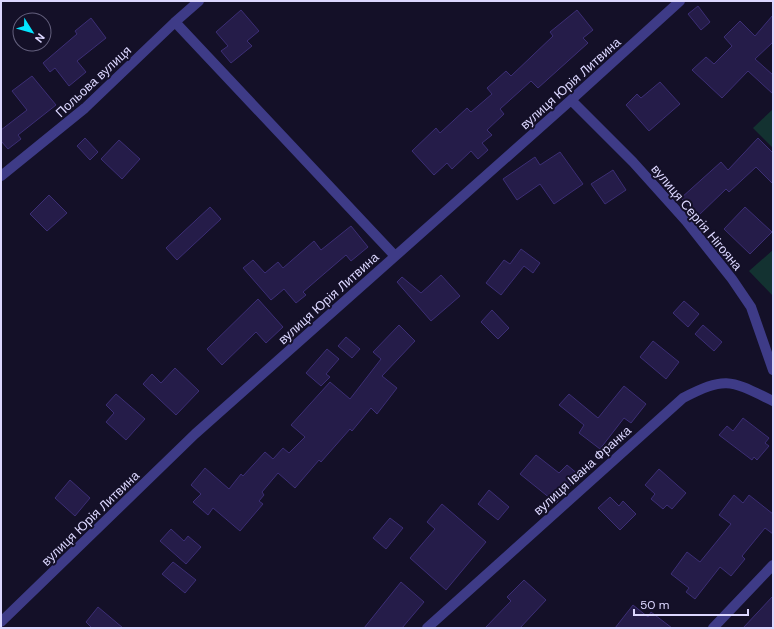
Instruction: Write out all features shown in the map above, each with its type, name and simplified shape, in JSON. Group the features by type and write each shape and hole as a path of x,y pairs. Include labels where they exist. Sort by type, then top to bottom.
{"street":[{"name":"Польова вулиця","path":"1,176 85,108 199,1"},
{"name":"вулиця Юрія Литвина","path":"1,622 195,434 571,100 680,1"},
{"path":"175,22 395,256"},
{"name":"вулиця Сергія Нігояна","path":"571,100 633,162 686,222 732,278 751,307 773,370"},
{"name":"вулиця Івана Франка","path":"427,628 683,398 709,384 731,382 773,401"},
{"path":"712,628 773,565"}],"green space":[{"path":"773,109 773,148 753,128"},
{"path":"773,250 773,296 749,271"}],"building":[{"path":"698,6 710,22 701,30 688,14"},
{"path":"241,10 259,31 247,41 252,46 231,63 221,51 228,46 216,32"},
{"path":"577,10 593,30 583,38 588,43 538,88 531,81 500,109 504,114 487,130 492,135 482,143 488,150 478,159 471,151 452,169 447,163 434,175 412,151 436,128 440,133 467,108 471,112 492,94 487,88 506,71 511,76 553,36 550,32"},
{"path":"773,15 773,42 755,59 773,75 773,94 748,71 722,98 692,70 706,57 714,64 732,46 724,37 740,21 755,36"},
{"path":"91,18 106,38 77,61 86,72 69,86 55,68 50,72 43,63 77,34 75,31"},
{"path":"32,76 56,105 18,135 21,139 8,149 1,141 1,130 27,110 12,91"},
{"path":"660,82 680,104 649,131 626,105 637,94 641,98"},
{"path":"85,138 98,152 90,160 77,146"},
{"path":"758,138 773,153 773,184 756,167 729,192 726,189 698,216 681,198 721,162 728,170"},
{"path":"119,140 140,159 122,179 101,159"},
{"path":"560,152 583,184 554,204 540,184 517,200 503,179 535,157 540,165"},
{"path":"613,170 626,190 605,204 591,184"},
{"path":"49,195 67,213 47,231 30,214"},
{"path":"210,207 221,219 177,260 166,248"},
{"path":"745,207 772,232 750,254 724,229"},
{"path":"351,226 368,247 351,261 346,255 303,292 306,295 296,303 284,289 271,300 243,268 253,260 265,273 278,262 283,268 314,241 321,250"},
{"path":"521,249 540,263 533,273 524,266 501,295 486,283 504,260 510,264"},
{"path":"441,275 460,296 431,321 397,282 402,277 421,293"},
{"path":"258,299 283,327 266,343 256,332 222,365 207,349"},
{"path":"684,301 699,314 688,327 673,313"},
{"path":"492,310 509,328 498,339 481,322"},
{"path":"399,325 415,341 382,376 397,388 377,414 371,408 352,431 350,429 321,462 319,460 295,488 278,473 262,492 264,495 259,501 263,504 240,531 213,508 208,515 193,502 201,494 191,485 205,468 229,489 241,474 243,476 265,452 273,459 283,448 289,453 305,437 291,425 330,382 350,399 381,359 373,352"},
{"path":"703,325 722,342 714,351 695,334"},
{"path":"346,337 360,349 352,358 338,346"},
{"path":"653,341 679,362 666,379 640,357"},
{"path":"327,349 339,359 326,374 330,377 321,386 306,373"},
{"path":"175,368 199,391 176,415 143,384 152,374 161,383"},
{"path":"624,386 646,404 631,423 624,418 600,449 579,433 584,425 559,405 569,394 598,418"},
{"path":"116,394 145,419 126,440 106,422 114,413 106,405"},
{"path":"743,418 769,438 765,443 769,446 757,460 754,457 752,460 719,435 727,426 733,431"},
{"path":"536,455 559,473 567,465 579,475 556,503 520,474"},
{"path":"659,469 686,493 672,509 667,505 663,509 651,499 655,494 645,485"},
{"path":"70,480 90,498 75,516 55,498"},
{"path":"489,490 509,507 498,520 478,504"},
{"path":"734,495 743,503 749,495 773,514 773,534 765,528 742,556 745,559 731,576 720,567 695,599 686,592 689,588 671,574 687,552 700,562 731,524 719,515"},
{"path":"610,497 619,506 623,501 636,514 620,530 598,508"},
{"path":"442,504 486,542 446,590 410,558 435,529 427,522"},
{"path":"390,518 403,528 386,549 373,538"},
{"path":"171,529 184,541 188,536 201,547 186,564 160,541"},
{"path":"173,562 196,580 185,593 162,574"},
{"path":"524,580 546,600 520,628 485,628 511,601 507,597"},
{"path":"401,582 424,602 402,628 364,628"},
{"path":"773,596 773,628 743,628"},
{"path":"633,605 648,617 651,612 672,628 615,628"},
{"path":"98,607 123,628 92,628 86,622"}]}
